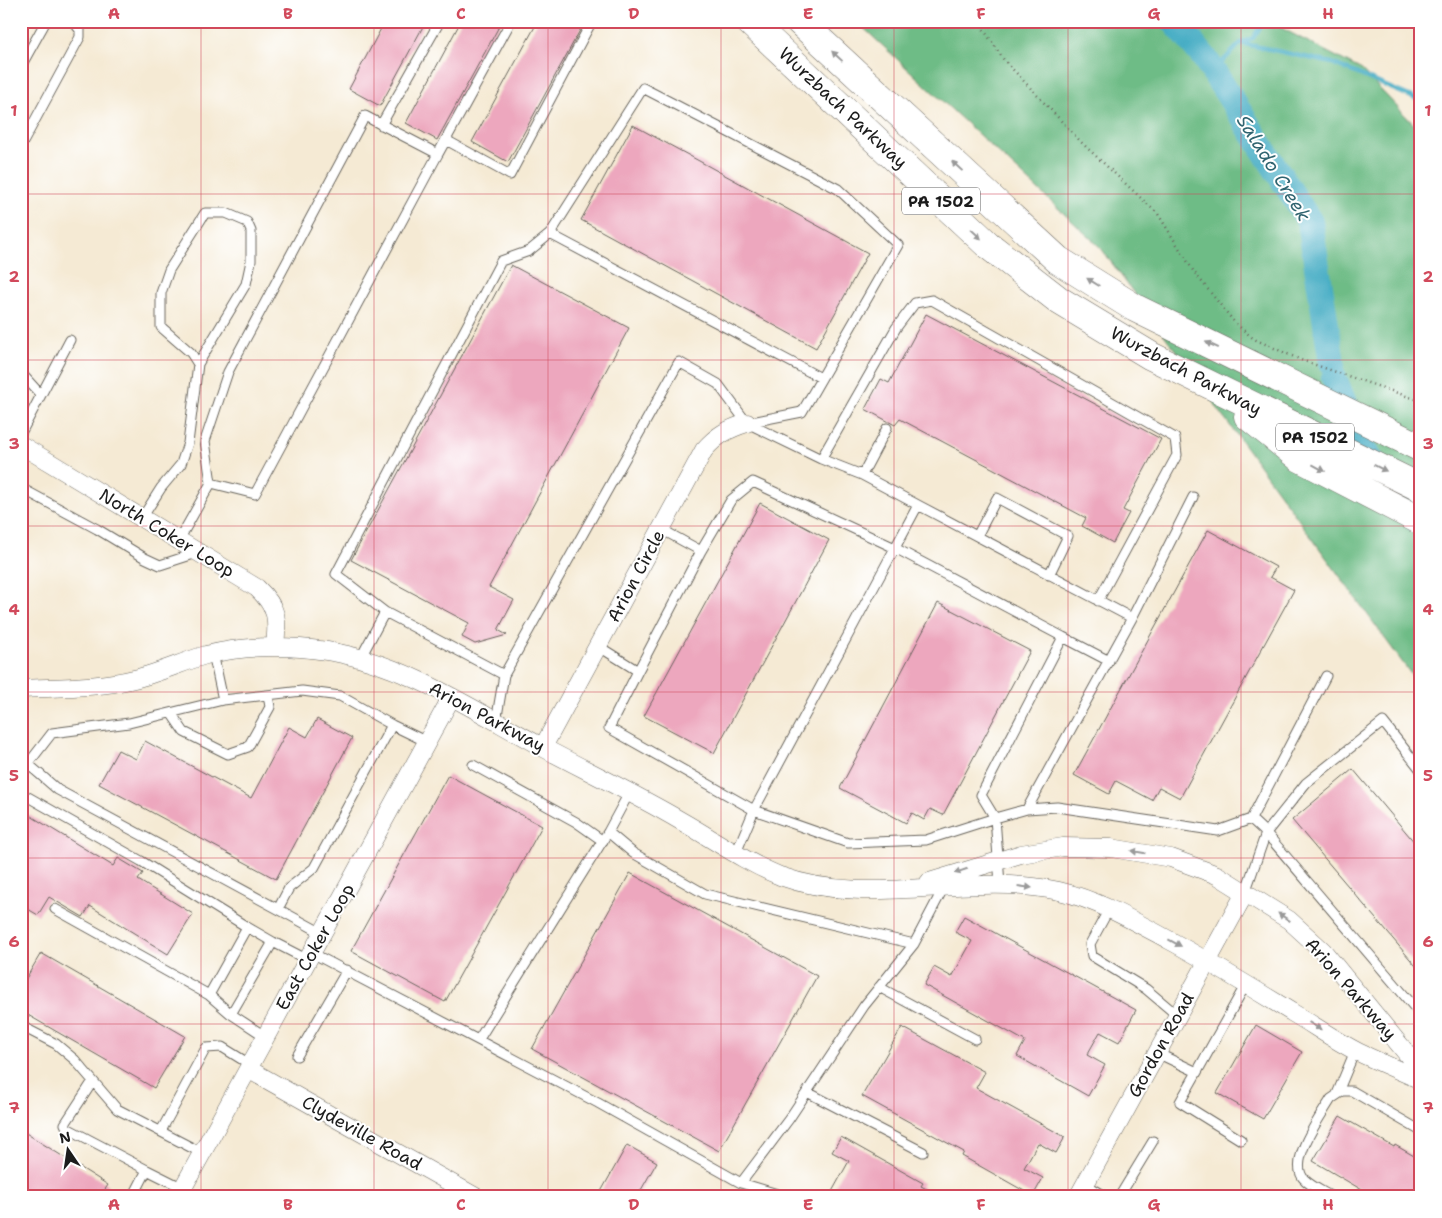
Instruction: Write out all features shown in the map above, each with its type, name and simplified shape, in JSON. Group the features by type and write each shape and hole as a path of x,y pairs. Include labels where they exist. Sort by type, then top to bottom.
{"highway":[{"name":"Wurzbach Parkway","path":"750,21 988,245 1060,301 1151,356 1421,488"},
{"name":"Wurzbach Parkway","path":"799,21 1058,260 1134,308 1421,448"},
{"path":"1256,366 1352,398 1421,426"},
{"path":"1210,386 1300,458 1421,521"}],"street":[{"name":"Arion Circle","path":"543,747 704,450 716,437 729,429 746,423"},
{"name":"North Coker Loop","path":"21,445 257,588 267,597 278,622 275,646"},
{"name":"Arion Parkway","path":"21,688 105,684 135,679 233,649 275,646 329,652 360,659 397,670 629,793 736,854 782,876 830,888 906,889 1000,884 1058,891 1090,900 1208,961 1356,1051 1421,1080"},
{"name":"Arion Parkway","path":"21,679 46,688"},
{"name":"East Coker Loop","path":"181,1192 451,698"},
{"name":"Arion Parkway","path":"906,889 997,860 1063,848 1111,848 1171,858 1217,875 1289,920 1323,951 1421,1071"},
{"name":"Gordon Road","path":"1082,1190 1245,893"},
{"name":"Clydeville Road","path":"249,1067 476,1197"}],"lane":[{"path":"21,66 46,21"},
{"path":"21,146 80,37 80,30 73,21"},
{"path":"381,125 440,21"},
{"path":"211,483 255,494 511,21"},
{"path":"446,140 510,175 592,21"},
{"path":"504,675 385,612 336,574 501,261 529,251 550,234 643,88 838,189 898,245 802,412 746,423"},
{"path":"178,540 211,483 205,441 228,372 365,116 438,154"},
{"path":"142,518 161,488 181,464 188,443 198,364 246,284 251,261 251,231 247,222 226,213 205,213 169,270 161,293 162,327 191,353 198,364"},
{"path":"550,234 821,378"},
{"path":"821,459 896,328 916,303 932,300 1175,438 1177,455 1098,601"},
{"path":"21,433 70,340"},
{"path":"496,722 504,675 679,362 718,384 746,423 821,459 862,475 1132,618"},
{"path":"21,373 41,395"},
{"path":"862,475 887,428"},
{"path":"1109,661 895,548 753,482 731,500 701,551 609,728 754,810 848,843 926,840 1027,809 1057,807 1218,832 1251,819 1326,676"},
{"path":"21,488 160,565 198,552"},
{"path":"1027,809 1132,618 1193,497"},
{"path":"977,536 997,498 1068,536 1049,575"},
{"path":"736,854 754,810 918,505"},
{"path":"661,529 701,551"},
{"path":"360,659 385,612"},
{"path":"1000,884 995,818 981,795 1063,637"},
{"path":"598,646 638,671"},
{"path":"213,654 223,700"},
{"path":"322,933 58,790 24,762 52,733 128,724 223,700 302,691 340,696 427,742"},
{"path":"171,713 184,732 228,754 248,747 270,707 268,695"},
{"path":"1245,893 1266,833 1306,783 1383,722 1421,770"},
{"path":"278,909 289,888 314,868 392,725"},
{"path":"473,764 576,822 603,841"},
{"path":"21,793 141,861 273,942 346,970 479,1039 742,1183 787,1197"},
{"path":"479,1039 603,841 629,793"},
{"path":"1251,819 1266,833 1421,1015"},
{"path":"608,832 633,853 705,894 914,944"},
{"path":"742,1183 879,987 914,944 944,887"},
{"path":"55,909 209,995 231,1014 266,1037"},
{"path":"1109,909 1090,944 1092,956 1146,989 1178,1016"},
{"path":"209,995 247,927"},
{"path":"231,1014 273,942"},
{"path":"298,1056 346,970"},
{"path":"1241,1140 1180,1102 1246,984"},
{"path":"879,987 975,1039"},
{"path":"21,1026 56,1044 75,1060 117,1109 202,1153"},
{"path":"161,1131 206,1048 222,1047 249,1067"},
{"path":"1337,1094 1356,1051"},
{"path":"1157,1053 1197,1072"},
{"path":"93,1081 65,1124 67,1128 147,1170 181,1192"},
{"path":"1332,1197 1304,1180 1300,1174 1299,1159 1330,1099 1337,1094 1352,1091 1421,1131"},
{"path":"807,1092 923,1152"},
{"path":"1119,1197 1153,1141"},
{"path":"133,1197 147,1170"},
{"path":"1082,1190 1108,1197"}],"path":[{"path":"978,21 1004,60 1082,143 1158,214 1189,266 1235,324 1254,339 1301,360 1421,401"}],"green space":[{"path":"856,21 1268,21 1362,70 1421,132 1421,688 1101,248"}],"building":[{"path":"385,21 426,21 380,106 349,89"},
{"path":"461,21 502,21 437,140 406,123"},
{"path":"538,21 585,21 508,162 472,142"},
{"path":"633,125 868,253 816,348 581,220"},
{"path":"511,265 629,328 489,587 514,600 498,630 507,635 475,644 462,637 469,623 351,560"},
{"path":"926,314 1161,439 1123,510 1129,513 1113,543 1082,526 1086,518 900,419 895,425 865,409 881,379 889,383"},
{"path":"760,503 829,540 714,753 644,716"},
{"path":"1208,530 1276,567 1270,577 1294,590 1180,798 1159,787 1152,800 1116,781 1109,794 1074,775"},
{"path":"938,603 1030,651 943,815 930,809 924,820 912,813 906,823 840,788"},
{"path":"317,719 352,738 276,879 99,784 118,750 136,759 145,741 251,798 289,727 307,737"},
{"path":"1353,769 1421,850 1421,972 1292,820"},
{"path":"448,775 542,826 445,1002 351,951"},
{"path":"21,810 113,866 118,858 143,873 138,880 193,914 168,954 90,906 83,917 49,897 38,915 21,905"},
{"path":"630,873 817,976 719,1151 532,1049"},
{"path":"964,916 1136,1010 1119,1042 1100,1032 1087,1055 1105,1065 1088,1096 1017,1056 1025,1041 924,985 934,967 952,977 972,941 955,932"},
{"path":"41,953 185,1036 154,1088 21,1011 21,987"},
{"path":"1256,1025 1302,1052 1263,1119 1217,1093"},
{"path":"902,1027 985,1072 976,1088 1065,1137 1056,1153 1038,1143 1024,1168 1043,1178 1033,1196 962,1156 964,1152 862,1096"},
{"path":"1340,1116 1421,1160 1421,1197 1374,1197 1313,1161"},
{"path":"21,1130 108,1185 100,1197 21,1197"},
{"path":"841,1137 923,1183 921,1186 941,1197 829,1197 849,1161 832,1152"},
{"path":"627,1145 657,1162 637,1197 598,1197"}],"waterway":[{"name":"Salado Creek","path":"1174,21 1204,57 1310,222 1332,363"},
{"path":"1213,71 1241,43 1253,38 1264,21"},
{"path":"1241,43 1332,63 1421,101"},
{"name":"Salado Creek","path":"1334,378 1363,450 1418,520"}]}
